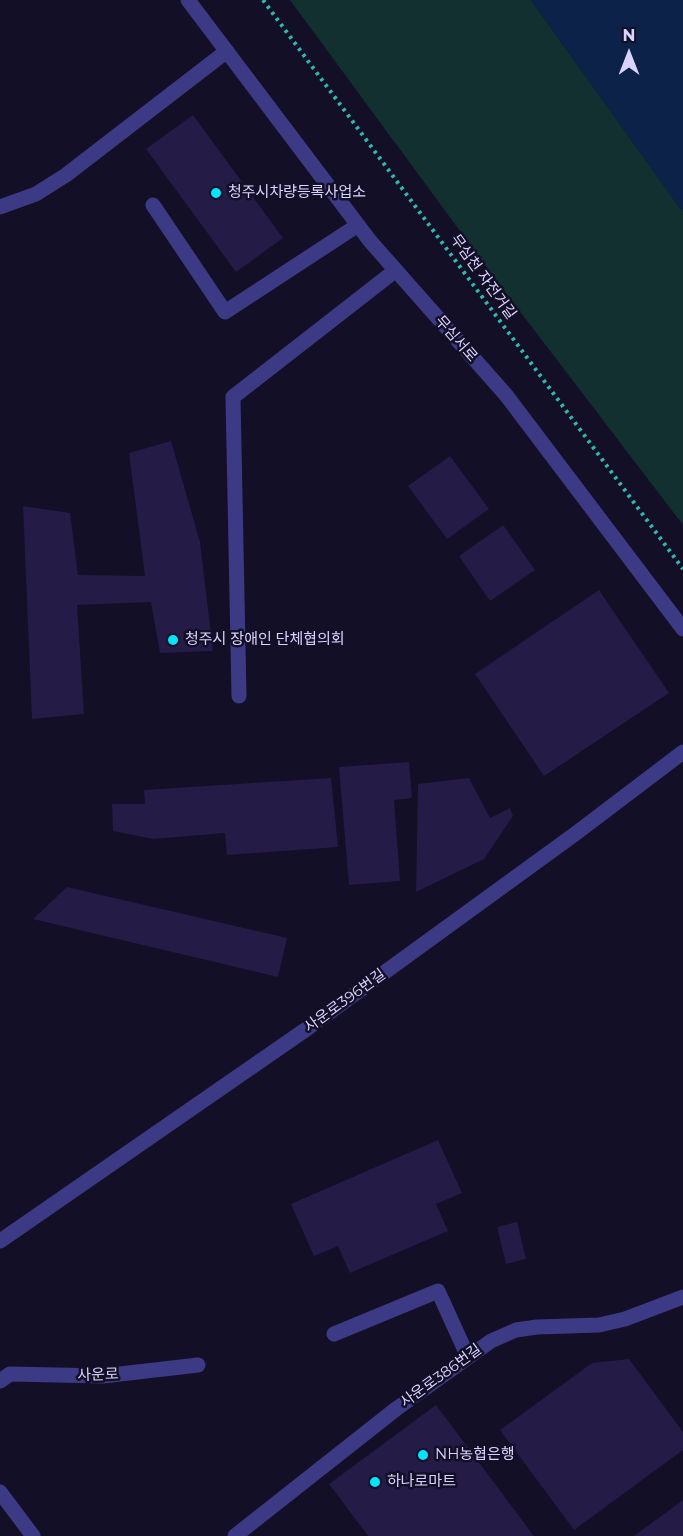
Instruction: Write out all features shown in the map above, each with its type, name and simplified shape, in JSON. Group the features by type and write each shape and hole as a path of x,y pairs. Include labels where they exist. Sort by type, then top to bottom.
{"street":[{"name":"무심서로","path":"188,0 358,225 506,395 683,629"},
{"path":"0,207 36,194 66,174 227,51"},
{"path":"153,205 225,312 358,225"},
{"path":"239,696 232,396 396,270"},
{"name":"사운로396번길","path":"0,1241 308,1028 575,834 683,752"},
{"path":"334,1334 438,1291 468,1357"},
{"name":"사운로386번길","path":"235,1536 396,1409 491,1341 516,1330 599,1325 625,1319 683,1297"},
{"name":"사운로","path":"0,1381 10,1374 103,1376 198,1365"},
{"path":"0,1492 33,1536"}],"path":[{"name":"무심천 자전거길","path":"263,0 683,569"}],"green space":[{"path":"290,0 531,0 683,212 683,525 499,284"}],"water":[{"path":"531,0 683,0 683,212 674,200"}],"building":[{"path":"193,115 283,238 236,272 146,149"},
{"path":"171,441 200,542 213,651 160,653 151,602 77,605 84,714 32,719 23,506 70,513 78,575 145,576 129,453"},
{"path":"450,456 489,509 447,539 408,486"},
{"path":"503,525 535,570 490,601 459,556"},
{"path":"599,590 669,693 544,776 475,674"},
{"path":"409,762 412,798 394,800 400,881 349,885 339,767"},
{"path":"331,778 338,847 227,855 225,833 153,839 113,831 112,804 145,804 144,790"},
{"path":"469,778 490,818 510,808 513,816 484,859 416,892 418,784"},
{"path":"67,887 287,938 278,977 33,919"},
{"path":"438,1140 462,1193 436,1204 448,1231 350,1273 338,1246 314,1256 291,1204"},
{"path":"517,1222 526,1259 506,1264 497,1227"},
{"path":"629,1359 683,1432 683,1450 574,1530 500,1430 592,1363"},
{"path":"436,1405 534,1536 368,1536 329,1484"},
{"path":"683,1500 683,1536 634,1536"}],"place":[{"name":"청주시차량등록사업소","path":"216,193"},
{"name":"청주시 장애인 단체협의회","path":"173,640"},
{"name":"NH농협은행","path":"423,1455"},
{"name":"하나로마트","path":"375,1482"}]}
